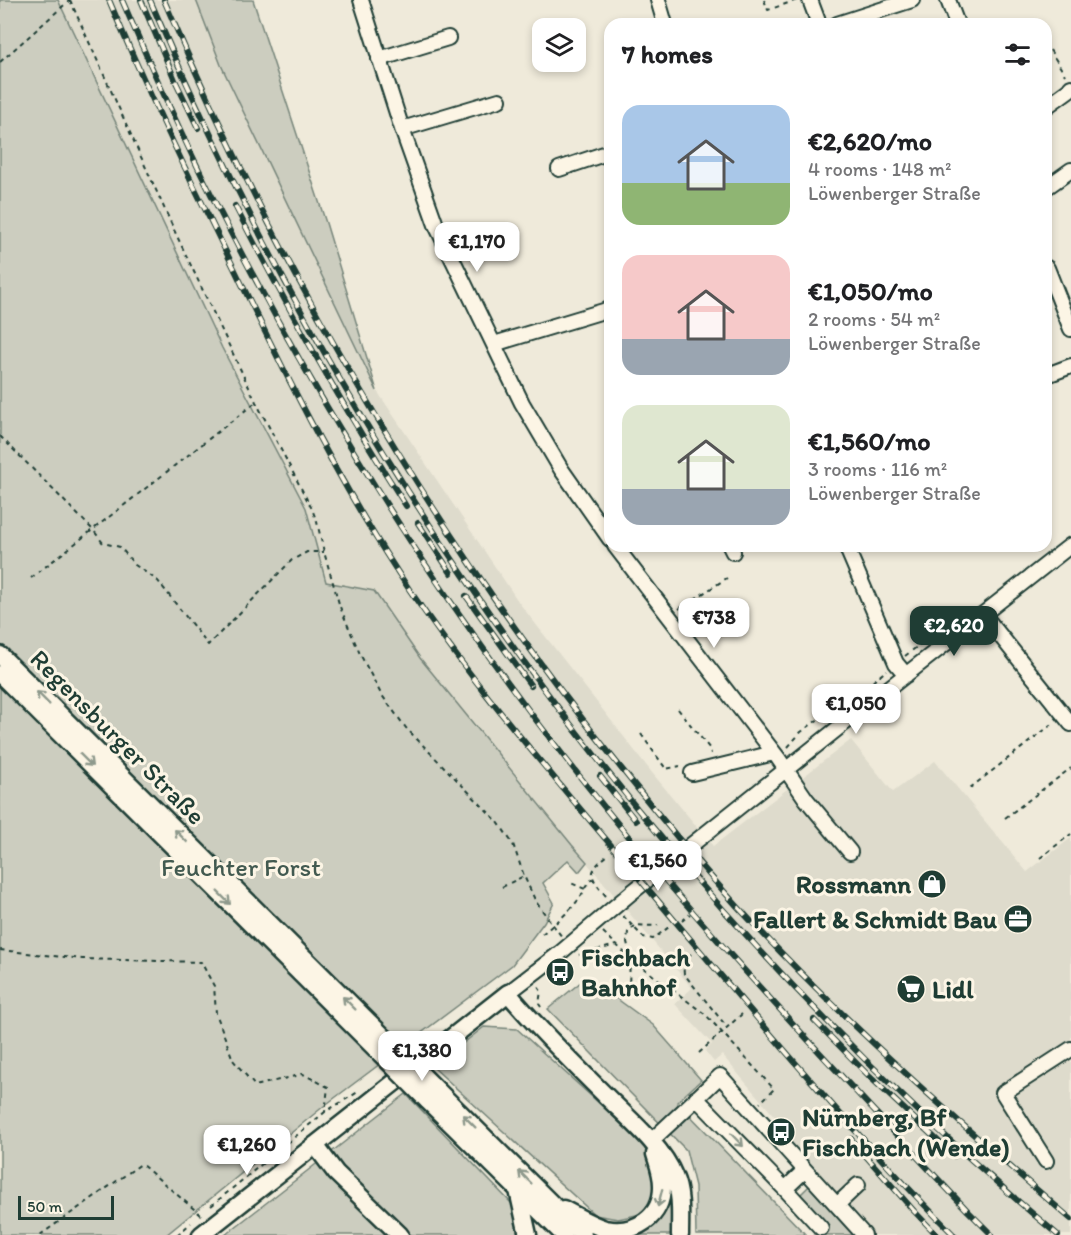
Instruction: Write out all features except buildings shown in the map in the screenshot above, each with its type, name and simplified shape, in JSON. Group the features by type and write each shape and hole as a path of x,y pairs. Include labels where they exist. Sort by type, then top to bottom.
{"main road":[{"name":"Regensburger Straße","path":"0,655 432,1095 583,1235"},
{"name":"Regensburger Straße","path":"0,674 386,1049"},
{"path":"197,1228 315,1145 508,993 528,1017 664,1155 676,1180 680,1235"},
{"name":"Regensburger Straße","path":"432,1095 518,1190 564,1235"},
{"path":"550,1202 598,1227 623,1230 641,1225 657,1208 662,1191 662,1178 651,1141"},
{"path":"315,1145 336,1173 400,1235"},
{"path":"518,1190 528,1235"}],"street":[{"path":"361,0 402,129 436,225 522,403 604,530"},
{"path":"658,0 663,18"},
{"path":"810,0 817,18"},
{"path":"856,18 912,0"},
{"path":"950,4 964,0"},
{"path":"379,59 448,38"},
{"path":"1052,103 1070,90 1068,82"},
{"path":"402,129 499,100"},
{"path":"559,168 604,154"},
{"path":"1052,183 1071,170"},
{"path":"1052,285 1071,329"},
{"path":"494,344 604,311"},
{"path":"1052,373 1071,366"},
{"path":"508,993 530,976 574,950 640,887 1071,545"},
{"path":"625,552 669,615 787,770 806,799 850,852"},
{"path":"849,552 896,663 906,675"},
{"path":"983,614 1067,720"},
{"path":"692,773 774,753"},
{"path":"1046,1161 1003,1093 1071,1049"},
{"path":"651,1141 720,1076 864,1235"},
{"path":"696,1098 821,1228"},
{"path":"784,1189 805,1170"},
{"path":"837,1205 858,1185"}],"path":[{"path":"0,62 70,0 175,232 256,402 312,509 340,608 381,694 406,728 498,822 513,844 536,902 574,950 616,945"},
{"path":"764,0 768,10 799,0"},
{"path":"1052,54 1068,82"},
{"path":"31,578 256,402"},
{"path":"0,436 104,543 120,547 135,565 158,581 208,645 292,560 307,552 324,552"},
{"path":"669,615 727,578"},
{"path":"678,709 710,749 716,768"},
{"path":"970,788 1067,720"},
{"path":"641,734 666,769 683,765 692,773"},
{"path":"1005,818 1071,768"},
{"path":"1040,858 1071,834"},
{"path":"603,892 593,879 593,870 608,855"},
{"path":"502,887 524,876"},
{"path":"542,934 580,900 593,879"},
{"path":"571,883 585,889"},
{"path":"682,921 690,914"},
{"path":"626,920 643,937 653,939 669,927"},
{"path":"628,990 630,958 628,932 636,924 658,925"},
{"path":"603,932 630,958 706,1015 774,1089 752,1111"},
{"path":"0,950 81,959 201,962 214,986 216,1013 233,1060 255,1086 303,1074 328,1087 325,1112"},
{"path":"691,954 683,966 684,975 727,1027"},
{"path":"699,1053 742,1014"},
{"path":"208,1209 325,1112 360,1090"},
{"path":"40,1235 141,1164 201,1215"},
{"path":"177,1235 197,1228"}],"shaded area":[{"path":"58,0 196,0 221,65 377,391 520,604 653,774 713,846 851,740 893,792 935,761 1027,872 1071,838 1071,1235 853,1235 809,1186 819,1177 771,1123 776,1118 722,1055 714,1062 705,1051 712,1044 675,1004 692,988 420,658 375,591 326,582 306,508 222,348"}],"green space":[{"name":"Feuchter Forst","path":"0,0 58,0 222,348 306,508 326,582 374,591 420,658 587,862 579,872 568,860 543,883 554,903 544,922 512,965 324,1106 166,1235 0,1235"},
{"path":"196,0 253,0 326,223 377,391 221,65"},
{"path":"587,977 653,1025 701,1080 677,1102 806,1235 696,1235 695,1186 686,1150 548,1009"},
{"path":"484,1027 517,1029 643,1143 656,1178 654,1197 641,1214 618,1219 595,1215 433,1067"},
{"path":"406,1094 513,1205 524,1235 225,1235"},
{"path":"809,1186 853,1235 814,1235 824,1225 798,1197"},
{"path":"671,1193 674,1235 594,1235 576,1217 621,1234"}],"railway":[{"path":"109,0 169,135 284,370 356,503 405,583 504,717 576,804 797,1065 954,1235"},
{"path":"122,0 203,179 293,349 378,490 468,627 566,759 711,933 992,1235"},
{"path":"141,0 198,128"},
{"path":"150,0 230,176 321,346 421,512 531,671 650,824 777,969 914,1106 1058,1235"},
{"path":"164,0 259,205 368,402 427,498 490,592 556,684 686,848 788,960 906,1074 1071,1219"},
{"path":"235,206 317,358 406,506"},
{"path":"418,523 451,573"},
{"path":"466,596 531,686"},
{"path":"600,776 636,821"},
{"path":"814,1020 870,1077 954,1156"},
{"path":"851,1139 937,1235"}],"place":[{"name":"Rossmann","path":"932,884"},
{"name":"Fallert & Schmidt Bau","path":"1018,919"},
{"name":"Fischbach Bahnhof","path":"560,972"},
{"name":"Lidl","path":"911,989"},
{"name":"Nürnberg, Bf Fischbach (Wende)","path":"781,1132"}]}
